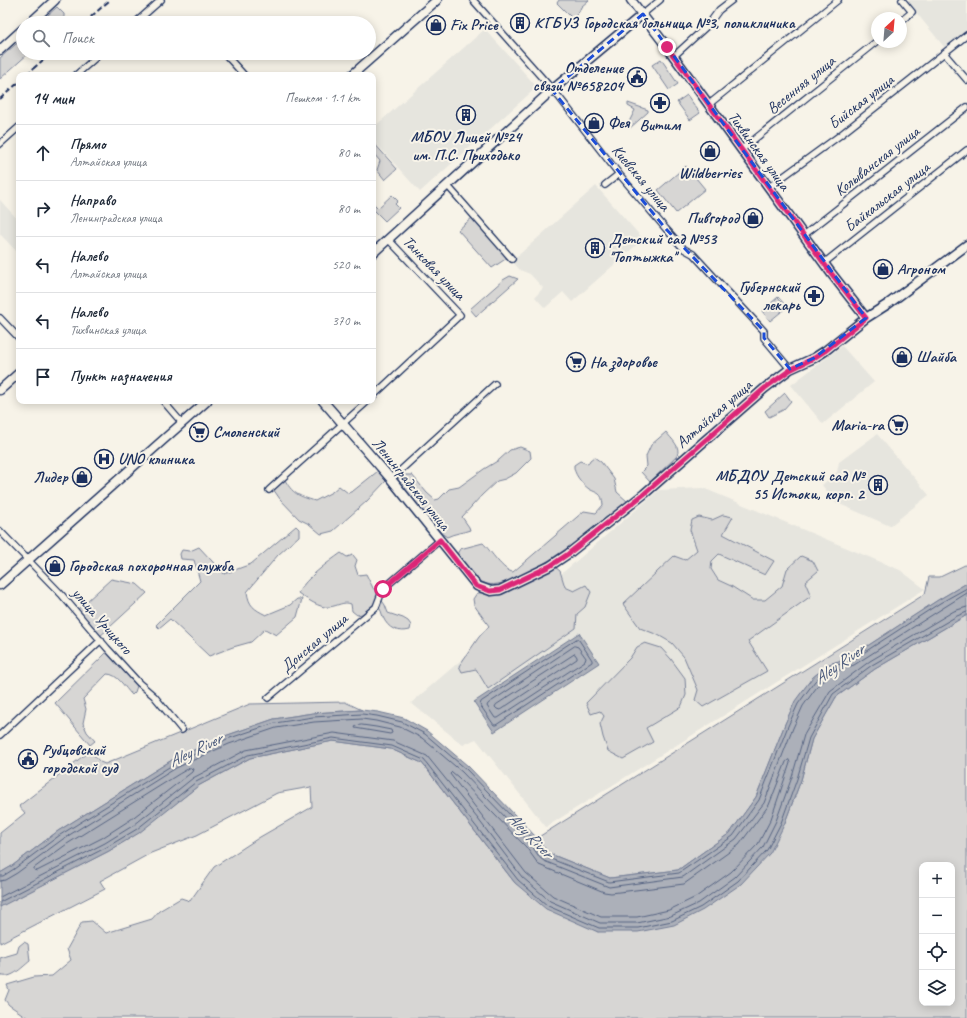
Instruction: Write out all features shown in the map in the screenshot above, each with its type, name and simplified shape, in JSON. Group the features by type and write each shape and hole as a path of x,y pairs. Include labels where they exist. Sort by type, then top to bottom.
{"main road":[{"path":"38,16 55,0"},
{"path":"376,54 436,0"},
{"name":"Тихвинская улица","path":"630,0 674,56 768,187 866,318"},
{"path":"376,250 552,90 642,14"},
{"path":"0,50 16,35"},
{"path":"355,72 369,60"},
{"name":"Алтайская улица","path":"500,590 550,566 568,554 644,494 765,388 790,370 825,351 866,318 888,304 967,245"},
{"path":"0,390 16,376"},
{"path":"0,585 204,404"},
{"name":"Ленинградская улица","path":"326,404 391,479 476,586 490,591 500,590"}],"street":[{"path":"143,16 161,0"},
{"name":"Киевская улица","path":"473,0 552,90 619,174 666,229 684,249 693,254 764,332 764,338 790,370"},
{"path":"642,14 660,0"},
{"path":"674,56 708,25 719,10 732,0"},
{"path":"708,105 838,0"},
{"path":"902,0 912,12 907,16"},
{"name":"Бийская улица","path":"768,187 839,136 967,35"},
{"name":"Весенняя улица","path":"741,150 871,46"},
{"path":"944,53 967,80"},
{"path":"79,72 93,60"},
{"path":"230,60 241,72"},
{"name":"Колыванская улица","path":"804,236 967,107"},
{"path":"0,144 16,130"},
{"name":"Байкальская улица","path":"824,263 967,150"},
{"path":"605,185 619,174"},
{"path":"447,185 512,258"},
{"name":"Танковая улица","path":"376,393 460,315 388,239"},
{"path":"0,318 16,335"},
{"path":"391,479 495,384"},
{"path":"166,404 182,423"},
{"path":"269,490 365,404"},
{"name":"улица Урицкого","path":"0,531 61,594 139,683 154,696 182,730"},
{"name":"Донская улица","path":"268,698 376,607 383,589 440,540"},
{"path":"0,735 101,640"}],"highlighted area":[{"path":"643,14 866,318 814,358 790,369 764,338 764,331 666,229 552,90"}],"shaded area":[{"path":"559,0 589,0 564,27 562,26 570,16 557,3"},
{"path":"906,0 967,0 967,30 945,48"},
{"path":"57,7 64,14 64,16 47,16"},
{"path":"485,29 537,87 420,192 376,143 376,125"},
{"path":"16,44 16,60 21,60 0,79 0,58"},
{"path":"661,59 678,84 669,90 652,65"},
{"path":"687,95 700,113 690,120 677,102"},
{"path":"628,103 648,110 648,112 630,128 628,126 629,122 635,110 628,106"},
{"path":"376,145 397,169 385,180 377,170 380,161 376,156"},
{"path":"686,166 705,189 676,213 658,190"},
{"path":"596,186 643,239 572,302 563,292 545,308 535,297 543,288 530,274 520,270 512,261"},
{"path":"392,195 398,201 395,204 399,208 385,221 376,212 376,206 378,208"},
{"path":"0,200 16,218 16,251 0,234"},
{"path":"473,217 507,258 492,268 458,230"},
{"path":"510,276 518,279 476,316 470,309 503,280"},
{"path":"778,297 787,307 770,321 762,311"},
{"path":"842,346 874,382 823,424 791,385"},
{"path":"785,393 791,401 783,410 769,417 765,411"},
{"path":"666,432 677,446 677,456 650,482 641,472 647,466 646,456 651,445"},
{"path":"877,434 929,495 890,526 835,502 822,485 837,472 839,462"},
{"path":"520,447 530,451 531,458 516,473 505,479 497,481 462,517 470,530 447,537 441,533 397,482 398,478 402,475 412,475 427,493 435,500 439,499 449,489 459,487 499,460 510,450"},
{"path":"594,457 601,462 614,479 617,492 628,502 560,553 519,577 501,583 487,584 474,576 457,554 460,549 483,543 505,568 513,572 584,511 596,513 603,505 602,498 599,494 589,489 578,478 574,468 574,465 580,461 588,464"},
{"path":"378,471 386,481 367,501 333,531 321,534 309,524 299,519 280,499 273,489 284,478 296,494 315,501 332,492 339,486 348,493 353,491"},
{"path":"703,488 900,570 925,589 546,827 476,739 463,745 411,703 659,490"},
{"path":"723,515 733,517 723,534 774,561 765,575 719,554 712,561 711,569 718,580 731,586 753,600 765,600 782,586 787,569 801,556 813,561 818,571 805,582 811,596 748,641 767,671 703,707 695,700 698,690 684,657 672,643 658,635 640,628 623,604 674,556 685,560 697,550 690,530 692,520 699,517 712,520"},
{"path":"296,526 299,529 299,536 278,555 247,592 251,604 258,611 266,615 290,605 297,599 302,599 297,617 276,635 265,629 251,642 209,656 170,619 159,628 156,625 200,581 194,560 181,559 180,554 182,550 190,551 199,547 224,574 251,564"},
{"path":"341,553 347,557 353,555 357,560 355,566 358,575 366,574 373,588 385,605 388,613 408,621 411,625 410,630 401,631 388,625 379,608 374,604 362,614 357,615 352,611 351,604 343,603 326,607 313,603 298,593 311,576"},
{"path":"967,564 967,583 938,600 849,658 829,664 812,678 795,702 756,797 730,833 678,870 610,878 548,853 537,838 925,594 929,577 940,577"},
{"path":"555,567 560,571 565,587 574,591 586,585 591,592 585,607 577,614 576,628 488,689 476,669 462,672 459,666 479,637 489,626 474,605 473,599 477,593 498,592"},
{"path":"111,579 137,584 147,593 98,638 75,612"},
{"path":"967,615 967,1018 28,1018 9,1005 5,1000 9,990 7,985 34,977 52,976 71,960 67,949 82,922 92,921 106,933 152,919 159,911 181,898 190,901 214,867 260,837 312,807 311,787 277,793 197,835 151,853 100,881 105,889 0,943 0,905 19,897 109,851 139,832 198,786 250,758 333,741 391,749 422,763 515,883 598,932 784,825 801,780 812,739 836,697 875,669"},
{"path":"645,643 661,648 671,659 685,678 686,695 681,707 646,728 653,742 623,759 608,751 600,724 604,716 600,711 591,714 586,703 630,658 637,647"},
{"path":"107,652 137,686 132,695 118,679 107,674 83,699 86,709 83,723 87,732 95,741 90,745 55,703"},
{"path":"345,702 362,710 313,713 274,719 225,736 172,760 58,831 12,866 0,873 0,833 25,813 19,806 87,753 91,752 100,762 105,764 250,704"},
{"path":"24,942 28,944 30,961 12,975 0,975 0,958 17,953 19,946"}],"water":[{"name":"Aley River","path":"967,583 967,615 875,669 836,697 812,739 801,780 784,825 770,853 741,884 703,910 674,925 638,932 598,932 546,909 515,883 422,763 391,749 333,741 250,758 198,786 139,833 109,851 0,907 0,873 12,866 58,831 172,760 225,736 274,719 313,713 362,710 404,718 427,731 468,766 537,838 548,853 610,878 678,870 730,833 756,797 795,701 812,678 829,664 849,658 938,600"},
{"path":"579,633 599,663 494,732 474,702"}],"railway":[{"path":"92,16 110,0"},
{"path":"29,72 43,60"},
{"path":"0,99 16,85"}],"place":[{"name":"КГБУЗ Городская больница №3, поликлиника","path":"520,23"},
{"name":"Fix Price","path":"436,25"},
{"name":"Отделение связи №658204","path":"637,77"},
{"name":"Витим","path":"660,103"},
{"name":"МБОУ Лицей №24 им. П.С. Приходько","path":"466,115"},
{"name":"Фея","path":"594,123"},
{"name":"Wildberries","path":"710,151"},
{"name":"Пивгород","path":"753,218"},
{"name":"Детский сад №53 ''Топтыжка''","path":"595,248"},
{"name":"Агроном","path":"883,269"},
{"name":"Губернский лекарь","path":"814,296"},
{"name":"Шайба","path":"902,357"},
{"name":"На здоровье","path":"576,362"},
{"name":"Maria-ra","path":"898,425"},
{"name":"Смоленский","path":"199,432"},
{"name":"UNO клиника","path":"104,459"},
{"name":"Лидер","path":"82,477"},
{"name":"МБДОУ Детский сад № 55 Истоки, корп. 2","path":"878,485"},
{"name":"Городская похоронная служба","path":"55,566"},
{"name":"Рубцовский городской суд","path":"28,759"}],"route":[{"path":"383,589 440,540 476,586 490,591 500,590 550,566 568,554 644,494 765,388 790,370 825,351 866,318 831,273 712,111 667,47"}]}
